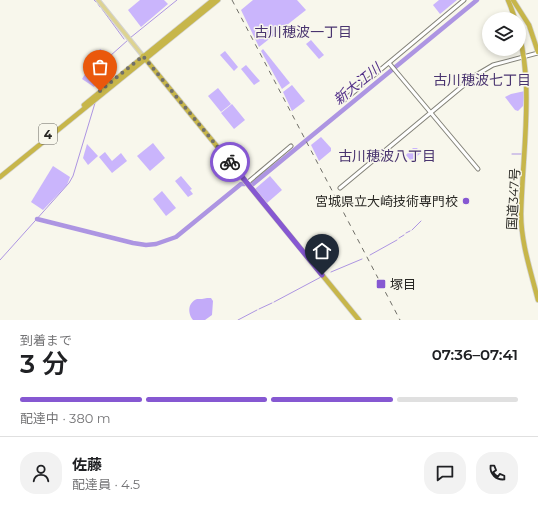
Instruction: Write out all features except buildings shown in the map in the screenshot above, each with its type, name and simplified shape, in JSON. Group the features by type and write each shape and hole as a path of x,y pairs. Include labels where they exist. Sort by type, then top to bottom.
{"highway":[{"name":"4","path":"144,58 212,0"},
{"name":"4","path":"0,173 218,0"},
{"path":"508,0 525,26 537,55"},
{"path":"512,0 528,26 537,55"},
{"path":"144,58 359,320"},
{"name":"4","path":"0,177 97,96"},
{"name":"国道347号","path":"531,139 526,164 521,215 522,236 538,300"}],"main road":[{"path":"98,0 144,58"}],"street":[{"path":"343,101 464,0"},
{"path":"340,188 476,75 499,63 537,55"},
{"path":"389,63 478,169"},
{"path":"247,183 292,146"}],"shaded area":[{"path":"140,0 164,0 168,4 141,27 128,10"},
{"path":"253,0 297,0 306,10 259,47 241,10"},
{"path":"439,0 457,0 440,14 433,5"},
{"path":"311,40 324,55 319,59 306,44"},
{"path":"100,49 108,54 99,80 94,87 82,79"},
{"path":"263,49 290,83 282,89 261,51"},
{"path":"225,51 238,67 234,71 220,55"},
{"path":"246,65 260,81 254,85 241,69"},
{"path":"292,85 305,101 292,111 283,92"},
{"path":"218,88 231,104 221,112 208,96"},
{"path":"525,91 523,106 518,111 515,110 505,97"},
{"path":"232,104 245,120 234,129 221,113"},
{"path":"321,137 331,148 331,151 319,161 311,145"},
{"path":"153,143 165,158 150,171 137,156"},
{"path":"87,144 98,156 88,165 83,158"},
{"path":"413,148 417,148 421,153 411,161 406,155"},
{"path":"105,152 112,161 121,153 127,161 112,173 99,157"},
{"path":"53,166 70,177 67,185 43,210 31,202"},
{"path":"181,176 192,189 190,190 193,194 188,197 175,181"},
{"path":"270,176 282,190 267,203 255,189"},
{"path":"162,191 176,208 166,216 153,199"},
{"path":"211,298 213,301 212,315 205,320 193,320 189,312 191,303 197,299"}],"waterway":[{"path":"130,38 177,0"},
{"name":"新大江川","path":"251,184 253,184 477,0"},
{"path":"102,9 124,39"},
{"path":"99,91 110,56 128,40"},
{"path":"0,260 69,183 73,176 95,103"},
{"path":"512,154 522,154"},
{"name":"新大江川","path":"37,219 133,243 146,245 156,244 176,237 241,184 245,184"},
{"path":"412,230 421,221"},
{"path":"406,233 410,231"},
{"path":"399,238 404,235"},
{"path":"370,255 397,240"},
{"path":"331,272 362,259"},
{"path":"274,302 321,277"},
{"path":"259,309 272,303"},
{"path":"238,320 257,310"}],"railway":[{"path":"232,0 400,320"}],"way so far":[{"path":"100,91 143,56 230,162"}],"place":[{"name":"宮城県立大崎技術専門校","path":"466,201"},
{"name":"塚目","path":"381,284"}],"district":[{"name":"古川穂波一丁目","path":"303,32"},
{"name":"古川穂波七丁目","path":"482,80"},
{"name":"古川穂波八丁目","path":"387,156"}],"route":[{"path":"230,162 322,275"}]}
